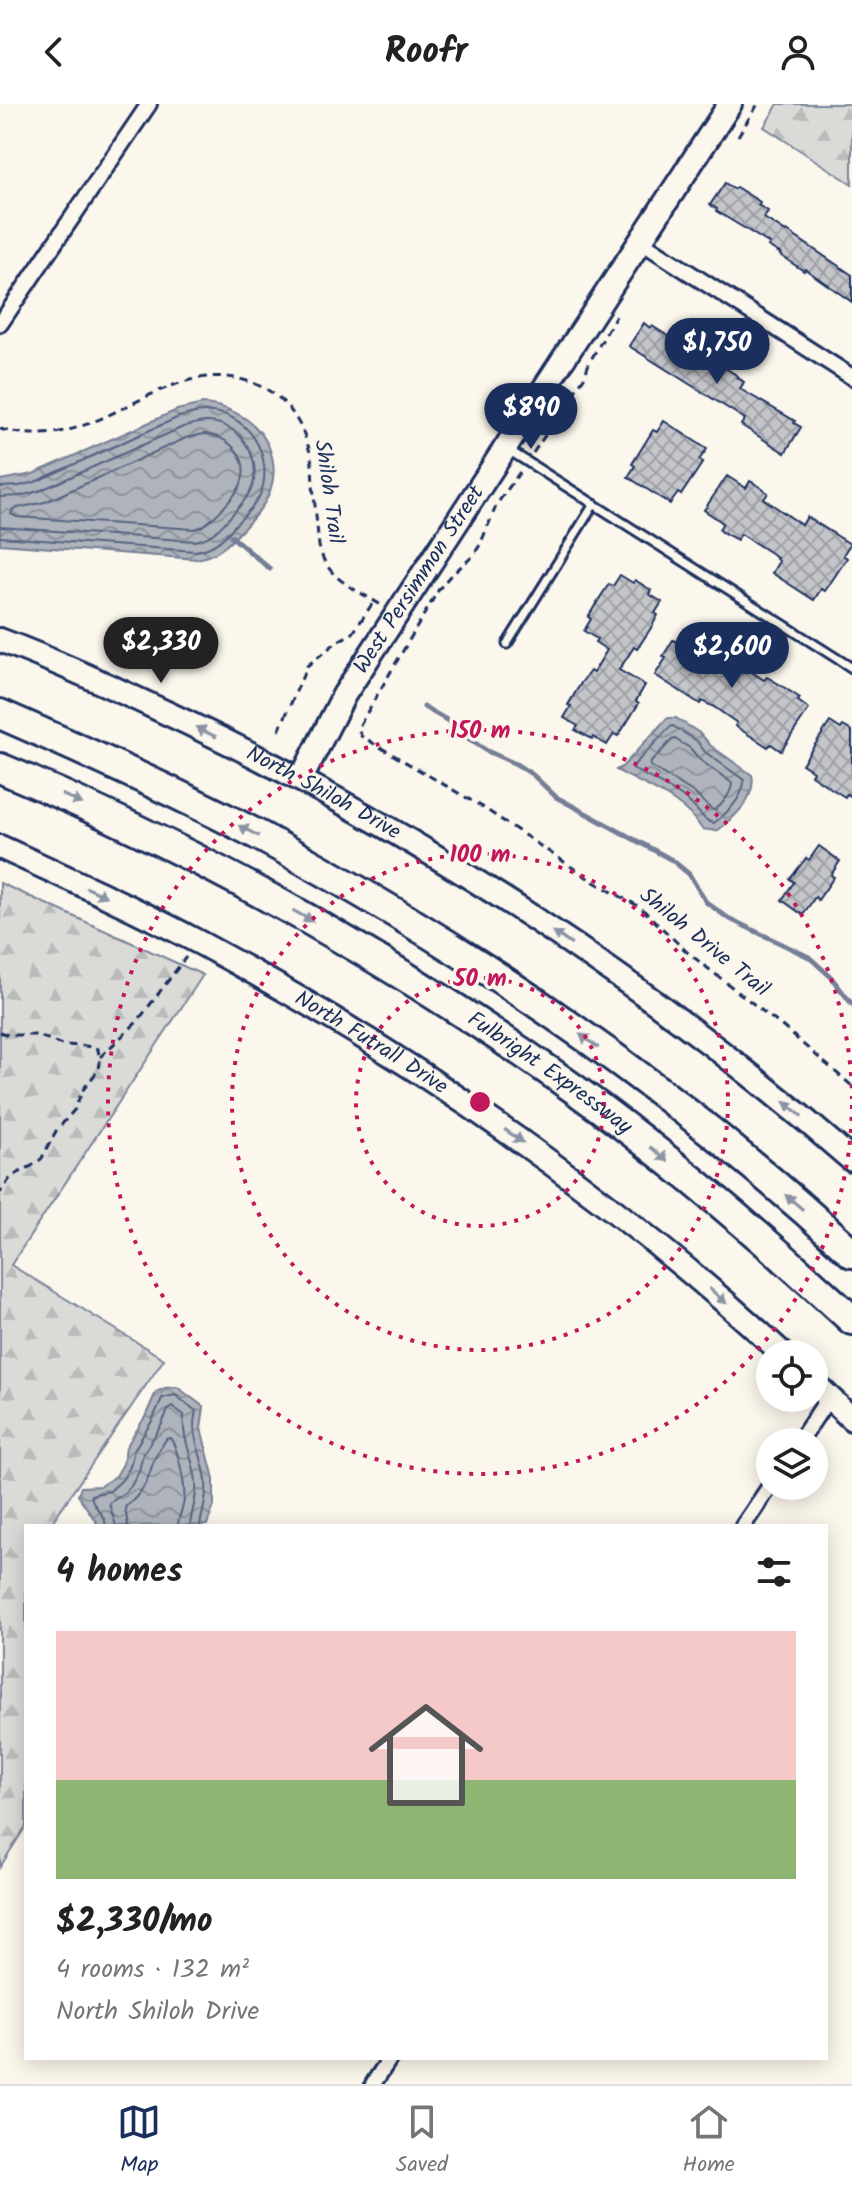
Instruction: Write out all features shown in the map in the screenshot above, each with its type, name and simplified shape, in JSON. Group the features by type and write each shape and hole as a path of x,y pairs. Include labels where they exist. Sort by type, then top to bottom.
{"highway":[{"path":"0,714 101,758 233,822 425,931 519,992 657,1090 852,1253"},
{"name":"Fulbright Expressway","path":"0,768 52,789 235,879 385,963 465,1014 629,1130 852,1320"}],"main road":[{"name":"West Persimmon Street","path":"301,779 344,695 730,104"},
{"name":"North Shiloh Drive","path":"0,640 144,702 301,779 454,868 599,964 703,1039 797,1112 852,1160"},
{"name":"North Futrall Drive","path":"0,847 199,942 298,997 425,1075 596,1196 695,1276 767,1340"},
{"path":"828,1396 852,1419"}],"street":[{"path":"0,324 149,104"},
{"path":"640,241 852,377"},
{"path":"744,1524 761,1500"},
{"path":"373,2084 389,2060"}],"lane":[{"path":"506,448 852,668"},
{"path":"507,644 594,504"}],"path":[{"path":"738,136 758,104"},
{"name":"Shiloh Drive Trail","path":"617,315 589,363 584,378 497,504 480,545 439,589 358,728 361,736 484,808 594,882 640,907 687,952 852,1086"},
{"name":"Shiloh Trail","path":"0,429 41,435 63,431 85,425 172,385 201,377 248,381 268,390 285,403 297,418 311,453 319,546 328,570 397,616"},
{"path":"279,731 307,666 353,633 374,601"},
{"path":"100,1057 137,1022 188,954"},
{"path":"0,1032 14,1036 37,1035 62,1045 86,1046 98,1049 100,1057 99,1069 82,1091 75,1109 56,1131 42,1158 11,1177 0,1193"}],"green space":[{"path":"778,104 852,104 852,184 764,127"},
{"path":"0,883 203,975 11,1265 164,1359 51,1524 24,1524 24,1829 0,1867"}],"water":[{"path":"203,404 220,407 249,421 268,445 273,460 273,476 267,499 222,548 197,559 0,544 0,480 33,474 177,410"},
{"path":"669,718 676,718 701,734 711,746 752,775 753,784 747,800 717,831 702,829 674,801 616,770"},
{"path":"177,1387 204,1407 201,1428 214,1479 214,1506 207,1524 98,1524 78,1495 81,1487 100,1486 116,1476 123,1464 126,1447 156,1392"}],"building":[{"path":"725,183 760,202 758,205 768,211 764,218 852,275 852,302 780,255 768,246 770,244 716,211 710,205"},
{"path":"644,323 738,376 744,382 740,389 795,421 801,427 785,453 741,425 745,419 629,346"},
{"path":"664,421 707,449 699,460 703,462 681,495 678,493 670,504 628,477 635,466 632,464 653,430 657,432"},
{"path":"727,476 746,488 750,481 754,483 768,493 764,499 802,525 807,517 850,544 843,555 847,558 825,591 821,589 814,600 772,573 779,561 777,557 741,534 737,540 722,532 719,529 723,523 704,510"},
{"path":"620,575 651,590 649,594 662,602 651,628 619,670 645,685 636,701 639,703 626,724 607,745 575,730 578,726 564,718 581,683 590,671 593,673 607,650 584,631 591,619 588,617 601,596"},
{"path":"685,629 696,636 698,633 732,654 730,658 764,680 767,677 779,684 800,698 798,701 809,709 781,751 771,744 768,747 735,726 737,723 714,707 702,701 700,704 655,675 673,640 677,642"},
{"path":"830,722 852,731 852,797 847,794 845,797 832,789 811,775 813,771 802,764"},
{"path":"819,846 840,861 831,875 834,877 803,915 782,900 794,882 790,879"}],"waterway":[{"path":"231,536 270,569"},
{"path":"424,707 450,722 487,751 533,775 556,797 672,860 689,874 706,902 728,918 809,957 830,976 852,1004"}]}
